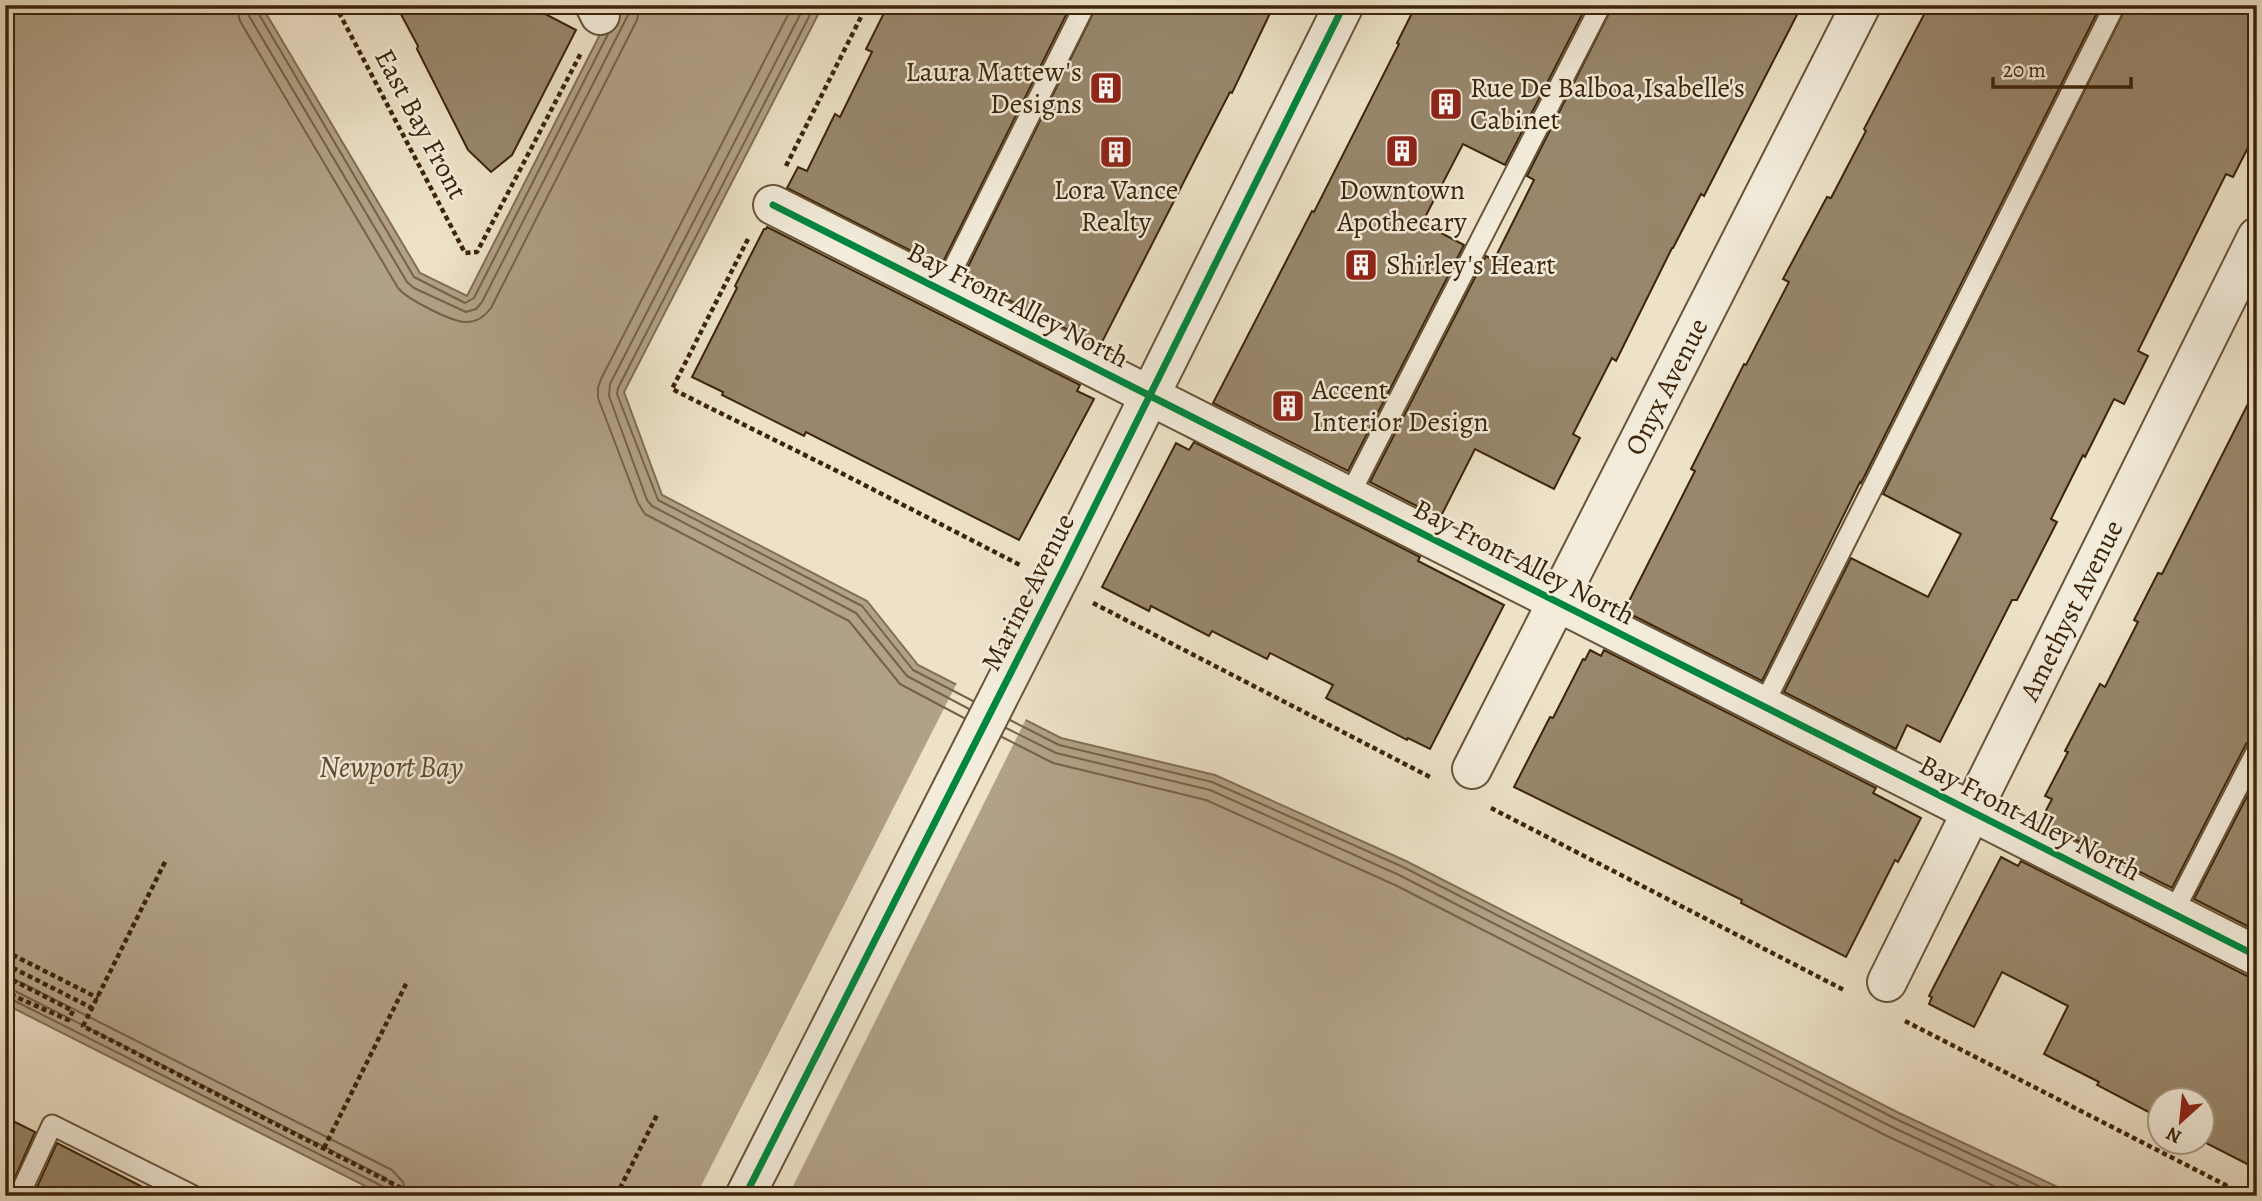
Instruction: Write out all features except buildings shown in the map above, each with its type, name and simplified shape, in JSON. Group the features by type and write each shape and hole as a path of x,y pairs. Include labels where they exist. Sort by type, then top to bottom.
{"street":[{"name":"Marine Avenue","path":"745,1196 1064,568 1344,5"},
{"name":"Onyx Avenue","path":"1472,769 1861,5"},
{"name":"Bay Front Alley North","path":"773,205 2257,956"},
{"name":"Amethyst Avenue","path":"1887,982 2257,237"}],"lane":[{"path":"943,289 1085,5"},
{"path":"1349,496 1601,5"},
{"path":"1763,706 2115,5"},
{"path":"2173,913 2257,750"},
{"path":"19,1196 52,1125 194,1196"}],"path":[{"path":"166,862 83,1026 417,1196"},
{"path":"5,951 98,998"},
{"path":"5,964 92,1009"},
{"path":"5,976 73,1011 68,1020 5,992"},
{"path":"324,1148 407,982"},
{"path":"616,1196 658,1113"}],"water":[{"name":"Newport Bay","path":"5,5 261,5 420,273 467,296 615,5 823,5 624,392 662,495 867,601 918,665 1061,738 1215,775 1406,861 1899,1113 2077,1196 385,1196 5,1004"}],"pier":[{"path":"958,681 1027,717 788,1196 696,1196"}],"cycle path":[{"path":"745,1196 1064,568 1344,5"},
{"path":"773,205 2257,956"}],"place":[{"name":"Laura Mattew's Designs","path":"1106,88"},
{"name":"Rue De Balboa,Isabelle's Cabinet","path":"1446,104"},
{"name":"Downtown Apothecary","path":"1402,151"},
{"name":"Lora Vance Realty","path":"1116,152"},
{"name":"Shirley's Heart","path":"1361,265"},
{"name":"Accent Interior Design","path":"1288,406"}]}
